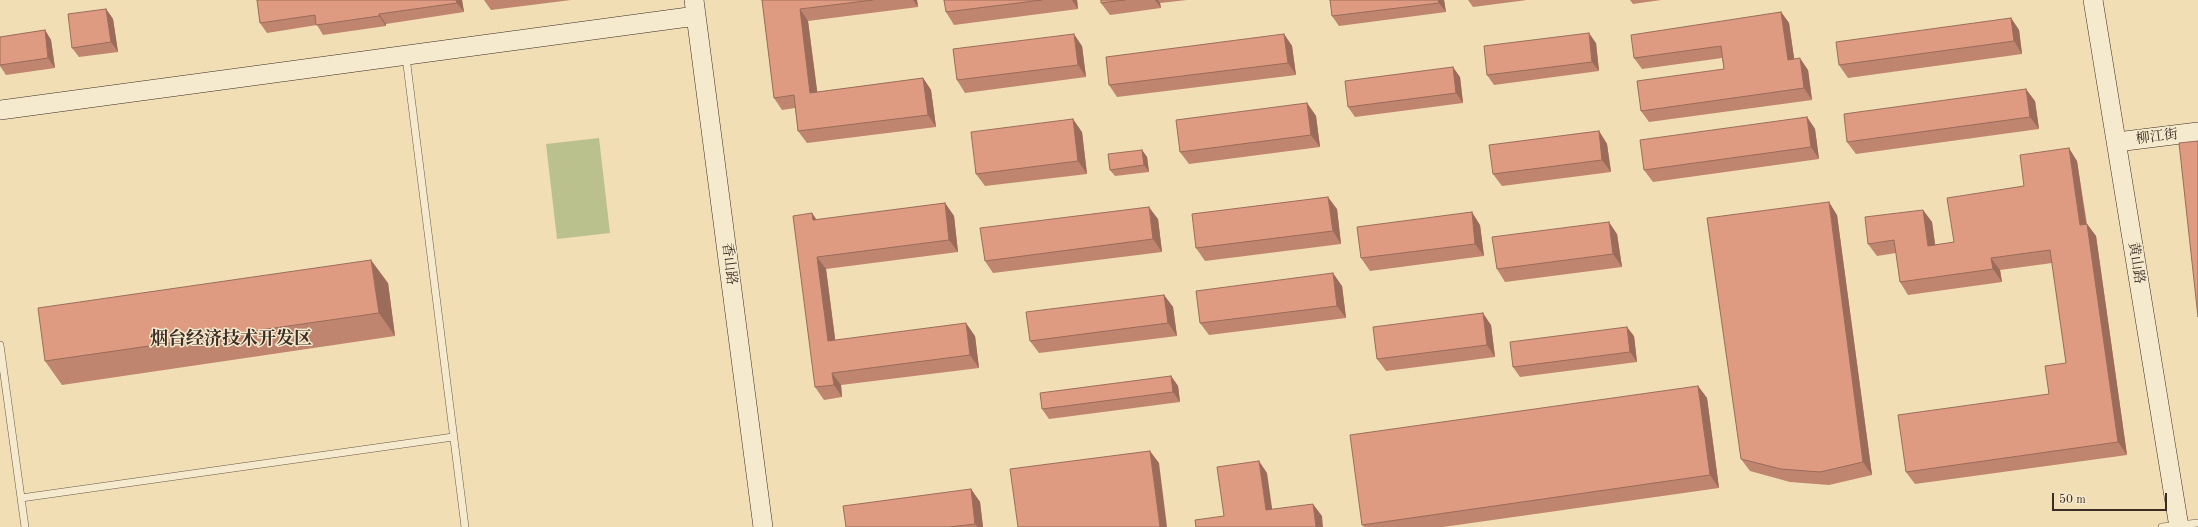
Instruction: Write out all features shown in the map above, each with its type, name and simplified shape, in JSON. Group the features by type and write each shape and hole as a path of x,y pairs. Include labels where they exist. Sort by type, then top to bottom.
{"street":[{"name":"黄山路","path":"2094,0 2117,142 2173,526"},
{"path":"0,110 406,55 695,8"},
{"name":"香山路","path":"695,8 763,527"},
{"name":"柳江街","path":"2117,142 2198,132"}],"lane":[{"path":"406,55 465,527"},
{"path":"0,346 25,527"},
{"path":"21,498 453,437"},
{"path":"2173,526 2198,523"}],"green space":[{"path":"599,138 610,233 557,239 546,144"}],"building":[{"path":"257,0 456,0 457,3 316,25 315,15 260,23"},
{"path":"762,0 873,0 800,9 810,93 923,78 928,115 798,131 794,95 774,98"},
{"path":"944,0 1042,0 946,12"},
{"path":"1101,0 1125,0 1101,3"},
{"path":"1330,0 1438,0 1439,3 1332,16"},
{"path":"106,9 111,42 72,48 68,14"},
{"path":"1781,12 1788,60 1800,58 1804,88 1641,111 1637,81 1724,69 1721,46 1634,58 1631,35"},
{"path":"2011,18 2014,41 1839,65 1836,42"},
{"path":"45,30 48,58 0,65 0,37"},
{"path":"1589,33 1592,62 1487,75 1484,46"},
{"path":"1074,34 1078,65 957,80 953,49"},
{"path":"1284,34 1288,63 1109,85 1106,57"},
{"path":"1453,67 1456,93 1348,107 1345,81"},
{"path":"2026,89 2030,117 1847,142 1844,114"},
{"path":"1307,103 1311,135 1180,152 1176,120"},
{"path":"1807,117 1811,147 1644,170 1640,140"},
{"path":"1073,119 1078,161 976,174 971,132"},
{"path":"1599,131 1602,160 1493,174 1489,145"},
{"path":"2198,141 2198,317 2179,143"},
{"path":"2069,148 2080,225 2087,224 2118,442 1906,472 1898,415 2049,394 2045,366 2066,363 2050,250 1991,258 1993,269 1900,282 1894,240 1868,244 1865,217 1923,210 1928,246 1954,242 1947,198 2024,186 2020,155"},
{"path":"1142,150 1144,165 1110,170 1108,154"},
{"path":"1328,197 1333,231 1196,248 1192,214"},
{"path":"1829,202 1863,462 1820,472 1781,469 1741,459 1707,218"},
{"path":"945,203 949,240 817,257 828,341 966,323 970,355 832,373 834,385 815,387 793,216 812,213 813,220"},
{"path":"1149,207 1153,239 985,261 980,228"},
{"path":"1472,212 1475,244 1361,258 1357,227"},
{"path":"1609,222 1613,254 1497,269 1492,237"},
{"path":"371,260 379,313 45,361 38,308"},
{"path":"1333,273 1337,306 1200,323 1196,291"},
{"path":"1164,295 1168,323 1030,341 1026,312"},
{"path":"1483,313 1487,345 1377,359 1373,327"},
{"path":"1627,327 1630,352 1513,367 1510,342"},
{"path":"1171,376 1173,392 1042,409 1040,393"},
{"path":"1698,386 1710,475 1362,525 1350,435"},
{"path":"1150,451 1160,527 1018,527 1010,469"},
{"path":"1259,461 1266,510 1313,504 1316,527 1196,527 1195,520 1224,516 1217,467"},
{"path":"971,489 975,524 949,527 846,527 843,506"}],"district":[{"name":"烟台经济技术开发区","path":"231,339"}]}
